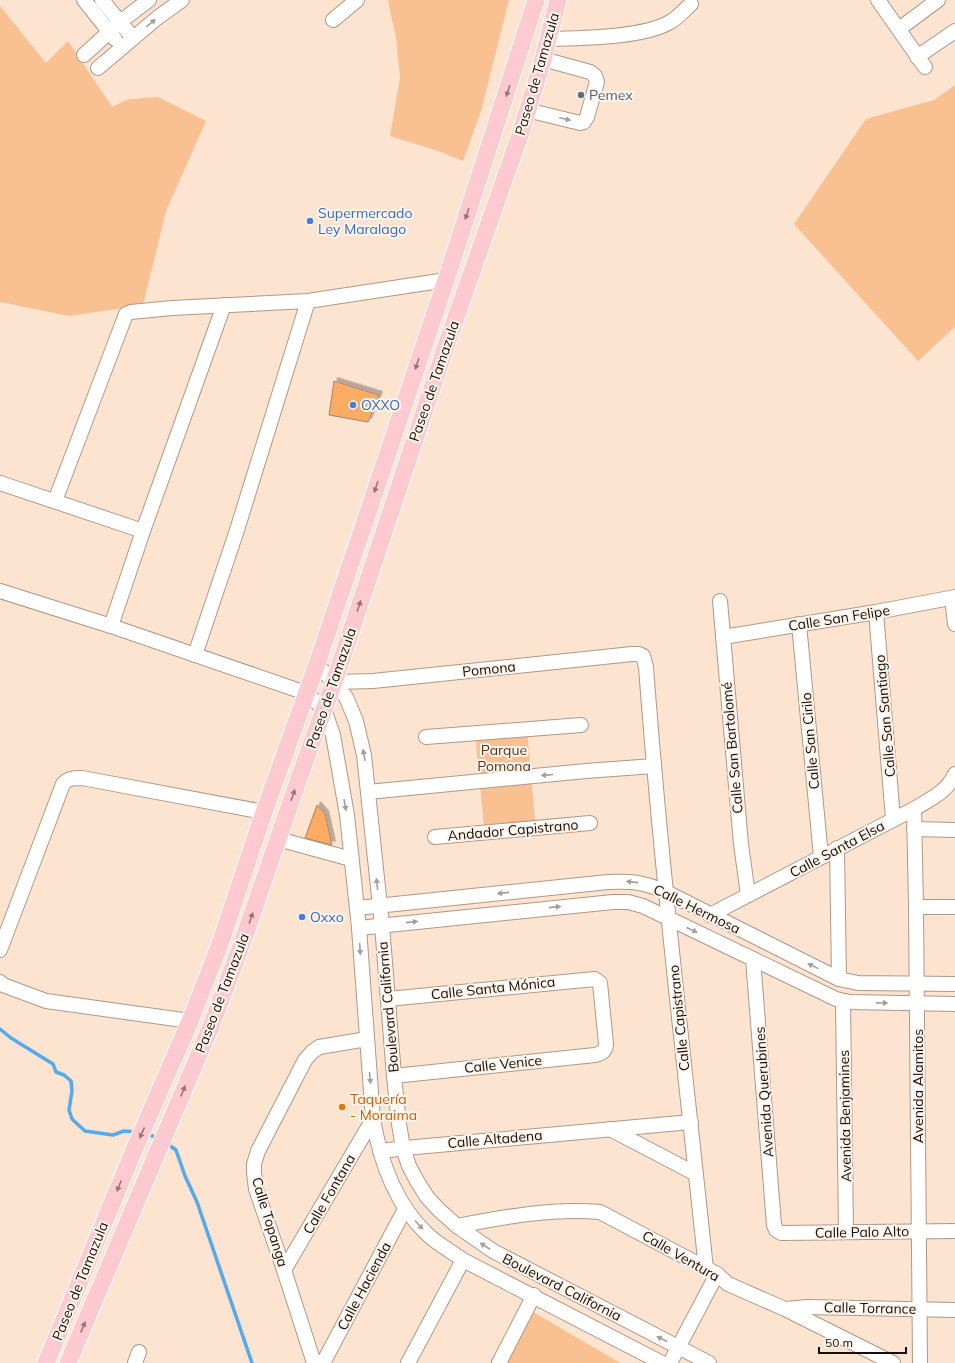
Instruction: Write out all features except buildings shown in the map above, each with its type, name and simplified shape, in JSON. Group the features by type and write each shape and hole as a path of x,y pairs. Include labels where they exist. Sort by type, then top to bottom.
{"main road":[{"name":"Paseo de Tamazula","path":"46,1363 134,1150 190,1021 220,944 264,812 317,664 446,280 524,42 536,0"},
{"name":"Paseo de Tamazula","path":"68,1363 211,1026 240,949 334,682 446,343 527,110 549,39 558,0"},
{"path":"524,42 522,94 524,105 527,110"},
{"path":"426,337 446,343"}],"street":[{"path":"84,0 115,27 128,43"},
{"path":"102,0 115,27"},
{"path":"84,55 115,27 149,0"},
{"path":"98,68 157,18 182,0"},
{"path":"333,20 357,0"},
{"path":"878,0 921,62 955,31"},
{"path":"899,29 938,0"},
{"path":"549,39 623,34 648,30 670,22 691,4"},
{"path":"527,110 580,123 584,122 587,117 597,82 595,76 590,72 543,59"},
{"path":"55,502 126,314 130,312 172,308 308,301 446,280"},
{"path":"195,655 237,530 308,301"},
{"path":"111,626 143,531 224,305"},
{"path":"0,483 143,531"},
{"path":"0,591 111,626 306,693"},
{"path":"954,597 955,624"},
{"name":"Calle San Felipe","path":"723,637 876,612 954,597"},
{"name":"Calle San Bartolomé","path":"720,601 741,844 748,894"},
{"name":"Calle San Santiago","path":"876,612 894,819"},
{"name":"Calle San Cirilo","path":"799,624 821,857"},
{"name":"Pomona","path":"334,682 373,681 632,654 639,654 643,656"},
{"name":"Calle Capistrano","path":"643,656 646,661 668,919 696,1174 711,1271"},
{"name":"Boulevard California","path":"317,664 346,697 356,721 364,756 382,925 394,1076 404,1148 409,1166 417,1181 427,1197 439,1210 457,1226 493,1251 709,1363"},
{"name":"Boulevard California","path":"306,693 324,709 333,735 347,815 357,908 373,1119 386,1171 405,1209 426,1233 439,1244 463,1260 534,1295 662,1363"},
{"path":"426,737 581,725"},
{"path":"368,792 654,766"},
{"name":"Calle Santa Elsa","path":"710,915 914,808 943,791 949,785 955,774"},
{"path":"0,950 63,784 66,780 82,778 264,812"},
{"name":"Avenida Alamitos","path":"914,808 920,1363"},
{"name":"Andador Capistrano","path":"435,837 590,823"},
{"path":"914,829 955,830"},
{"path":"278,839 351,859"},
{"path":"837,848 839,979"},
{"name":"Calle Hermosa","path":"357,908 608,882 631,881 650,885 666,892 839,979 858,983 955,984"},
{"name":"Calle Hermosa","path":"359,928 612,902 628,902 643,906 836,1000 955,1004"},
{"path":"916,907 955,907"},
{"name":"Avenida Querubines","path":"754,959 774,1225"},
{"name":"Calle Santa Mónica","path":"388,999 591,978 598,980 600,986 606,1044"},
{"path":"0,982 3,985 46,1001 190,1021"},
{"name":"Avenida Benjamines","path":"843,1001 846,1231"},
{"name":"Calle Topanga","path":"314,1363 256,1189 254,1164 258,1151 305,1060 312,1052 319,1047 367,1039"},
{"name":"Calle Venice","path":"394,1076 595,1055 604,1051 606,1044"},
{"name":"Calle Fontana","path":"284,1270 373,1119"},
{"name":"Calle Altadena","path":"380,1151 691,1122"},
{"path":"610,1129 696,1174"},
{"name":"Calle Hacienda","path":"323,1363 405,1209"},
{"name":"Calle Ventura","path":"457,1226 504,1217 541,1213 579,1210 600,1212 711,1271 728,1284 785,1309 893,1363"},
{"name":"Calle Palo Alto","path":"774,1225 778,1232 781,1233 955,1230"},
{"path":"408,1363 463,1260"},
{"path":"670,1363 711,1271"},
{"path":"499,1363 534,1295"},
{"name":"Calle Torrance","path":"785,1309 807,1307 955,1310"}],"green space":[{"path":"388,0 509,0 481,111 463,161 441,152 390,136 400,78 396,38"},
{"path":"0,6 46,63 68,41 112,107 129,99 158,97 206,121 166,211 143,305 69,316 0,302"},
{"path":"955,85 955,327 918,361 794,224 866,119 934,100"},
{"name":"Parque Pomona","path":"527,730 535,821 484,826 475,734"},
{"path":"523,1306 620,1363 490,1363"}],"waterway":[{"path":"0,1029 11,1038 53,1064 56,1072 64,1075 71,1081 72,1091 69,1110 72,1119 85,1131 113,1135 124,1131 136,1132"},
{"path":"146,1134 159,1138"},
{"path":"166,1143 176,1150 185,1176 197,1202 252,1363"}],"place":[{"name":"Pemex","path":"581,95"},
{"name":"Supermercado Ley Maralago","path":"310,221"},
{"name":"OXXO","path":"353,405"},
{"name":"Oxxo","path":"302,917"},
{"name":"Taquería - Moraima","path":"342,1107"}]}
